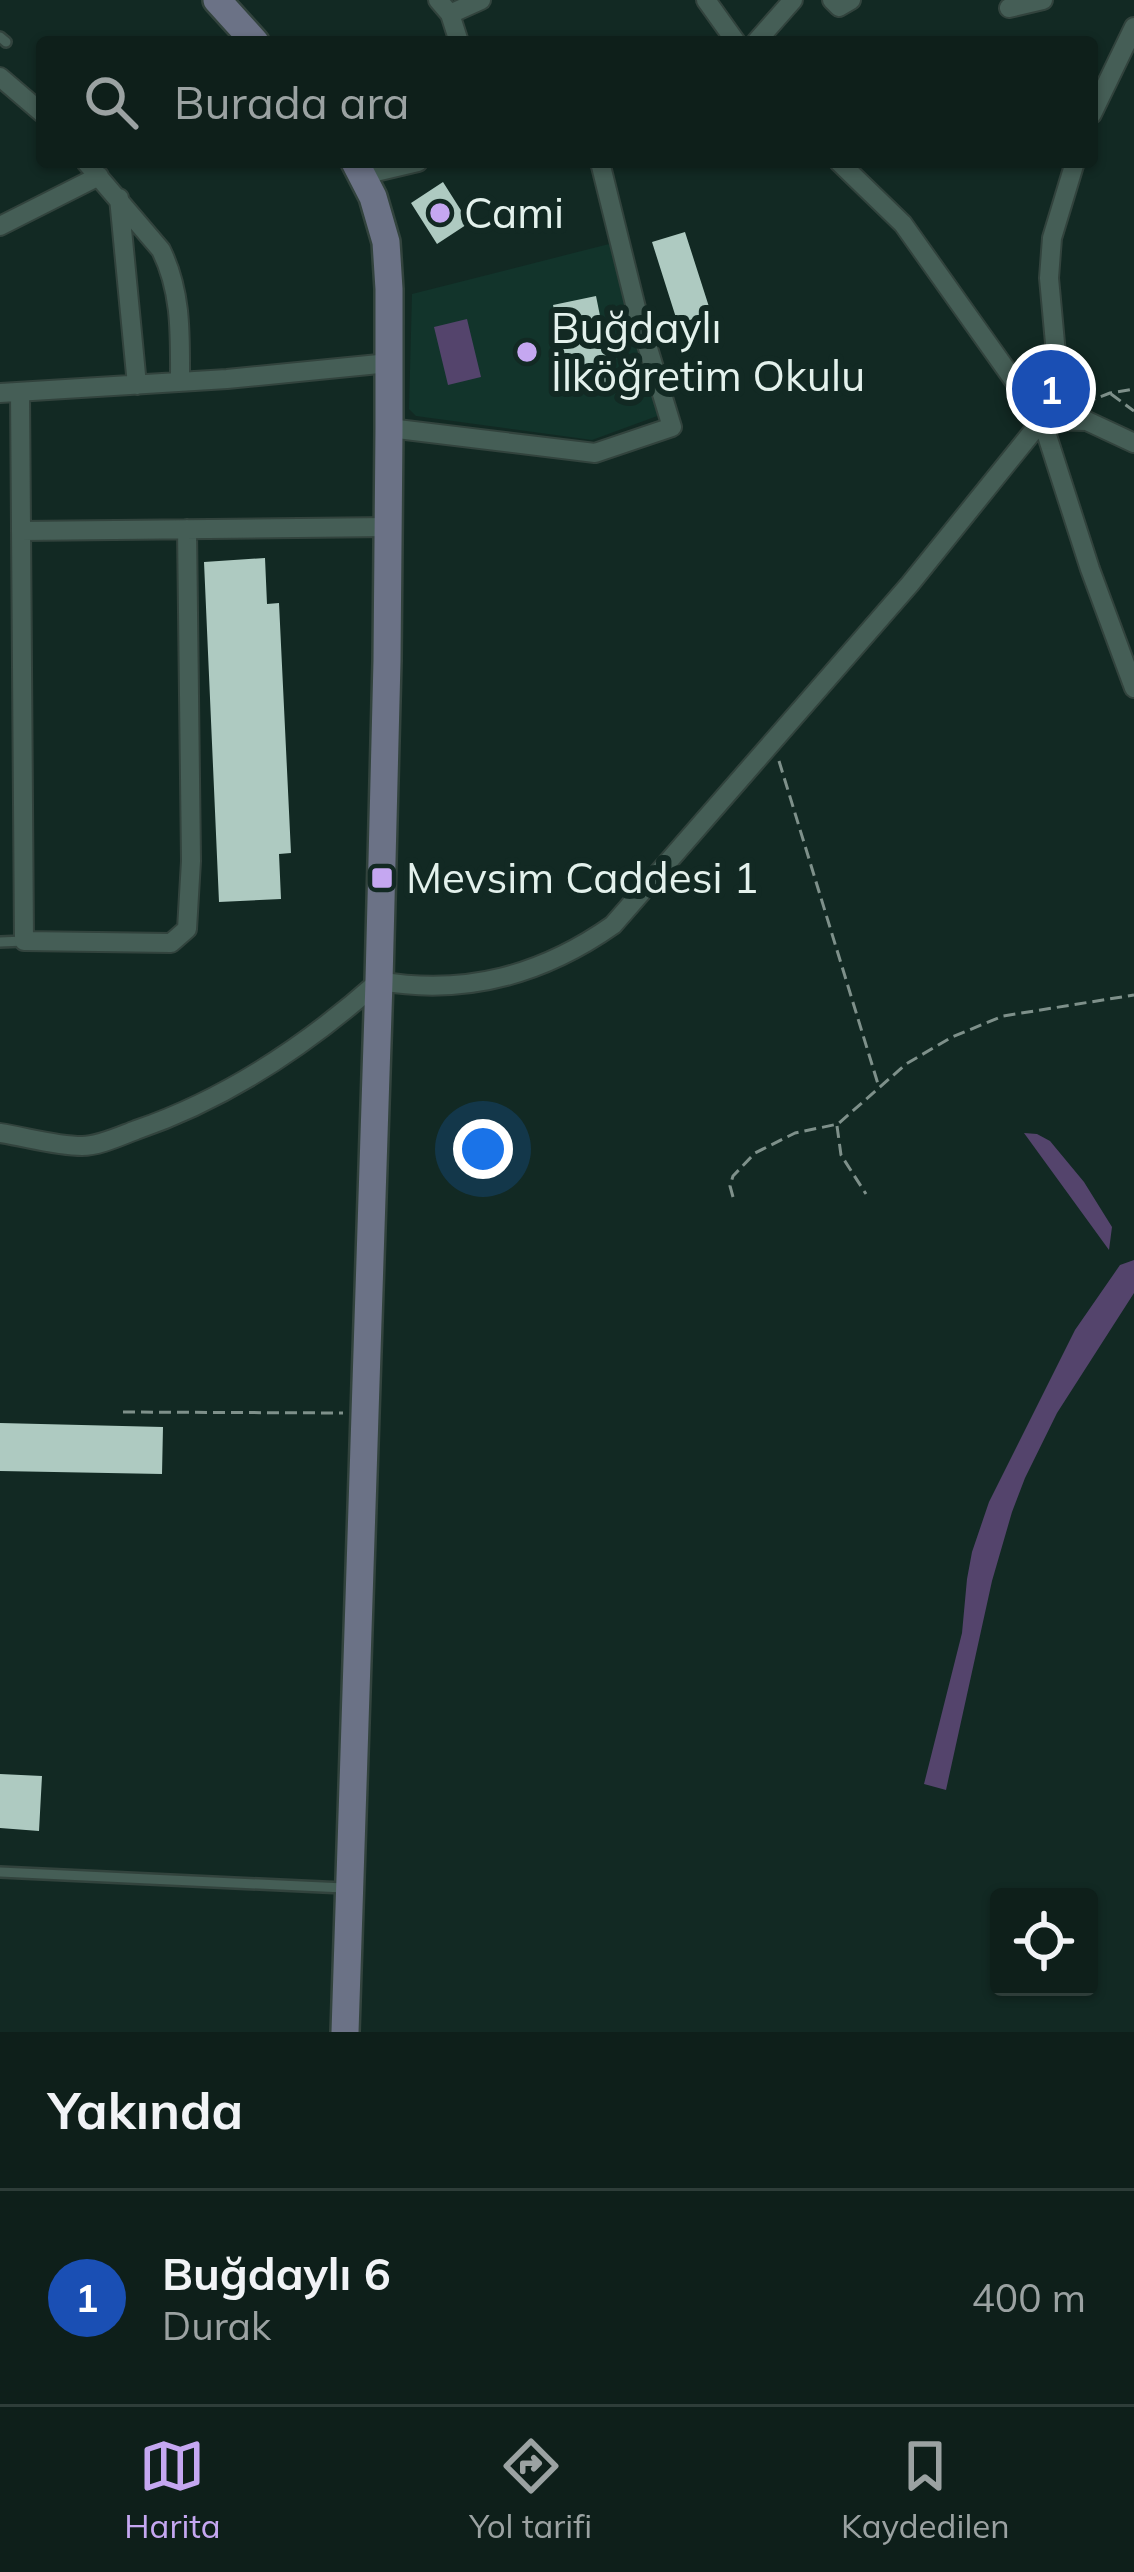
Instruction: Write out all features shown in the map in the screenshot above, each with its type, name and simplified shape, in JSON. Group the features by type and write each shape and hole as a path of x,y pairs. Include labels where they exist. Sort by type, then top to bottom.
{"street":[{"path":"217,0 250,36"},
{"path":"456,36 444,7 481,0"},
{"path":"706,0 732,36"},
{"path":"761,36 793,0"},
{"path":"832,0 839,7 851,0"},
{"path":"1009,8 1043,0"},
{"path":"1098,102 1134,27"},
{"path":"0,77 36,108"},
{"path":"389,428 596,454 672,427 601,168"},
{"path":"845,168 903,224 1042,420 1134,688"},
{"path":"0,1133 86,1147 146,1127 267,1067 326,1027 379,981 424,987 492,981 536,968 614,926 910,584 1042,420 1056,354 1050,258 1073,168"},
{"path":"0,226 92,169 161,250 175,283 180,382"},
{"path":"345,2032 379,981 389,428 386,242 359,169"},
{"path":"118,198 136,385"},
{"path":"187,530 191,861 187,929 171,944 24,941 21,531 10,392 389,363"},
{"path":"1042,420 1088,421 1134,443"},
{"path":"21,531 388,527"},
{"path":"0,783 23,782"}],"lane":[{"path":"0,942 24,941"},
{"path":"0,1872 350,1888"}],"path":[{"path":"1134,389 1110,393 1134,411"},
{"path":"773,742 878,1086"},
{"path":"733,1197 733,1176 755,1153 795,1133 838,1124 878,1086 952,1037 1004,1016 1134,995"},
{"path":"838,1124 841,1155 866,1194"},
{"path":"123,1412 365,1414"}],"shaded area":[{"name":"Buğdaylı İlköğretim Okulu","path":"613,243 660,415 592,440 416,416 409,409 412,294"},
{"path":"467,319 481,377 448,385 434,327"},
{"path":"1024,1133 1050,1141 1084,1182 1112,1227 1109,1250"},
{"path":"1134,1260 1134,1293 1057,1413 1012,1512 946,1790 924,1784 962,1633 972,1552 989,1502 1075,1330 1120,1265"}],"building":[{"name":"Cami","path":"443,182 469,223 437,244 411,203"},
{"path":"685,232 711,313 678,324 652,242"},
{"path":"596,296 614,385 572,394 553,305"},
{"path":"265,558 267,604 279,603 291,853 279,854 281,899 219,902 204,562"},
{"path":"0,1423 163,1427 162,1474 0,1471"},
{"path":"0,1774 42,1776 39,1831 0,1828"}],"place":[{"name":"Cami","path":"440,213"},
{"name":"Buğdaylı İlköğretim Okulu","path":"527,352"},
{"name":"Buğdaylı 6","path":"1051,389"},
{"name":"Mevsim Caddesi 1","path":"382,878"}]}
